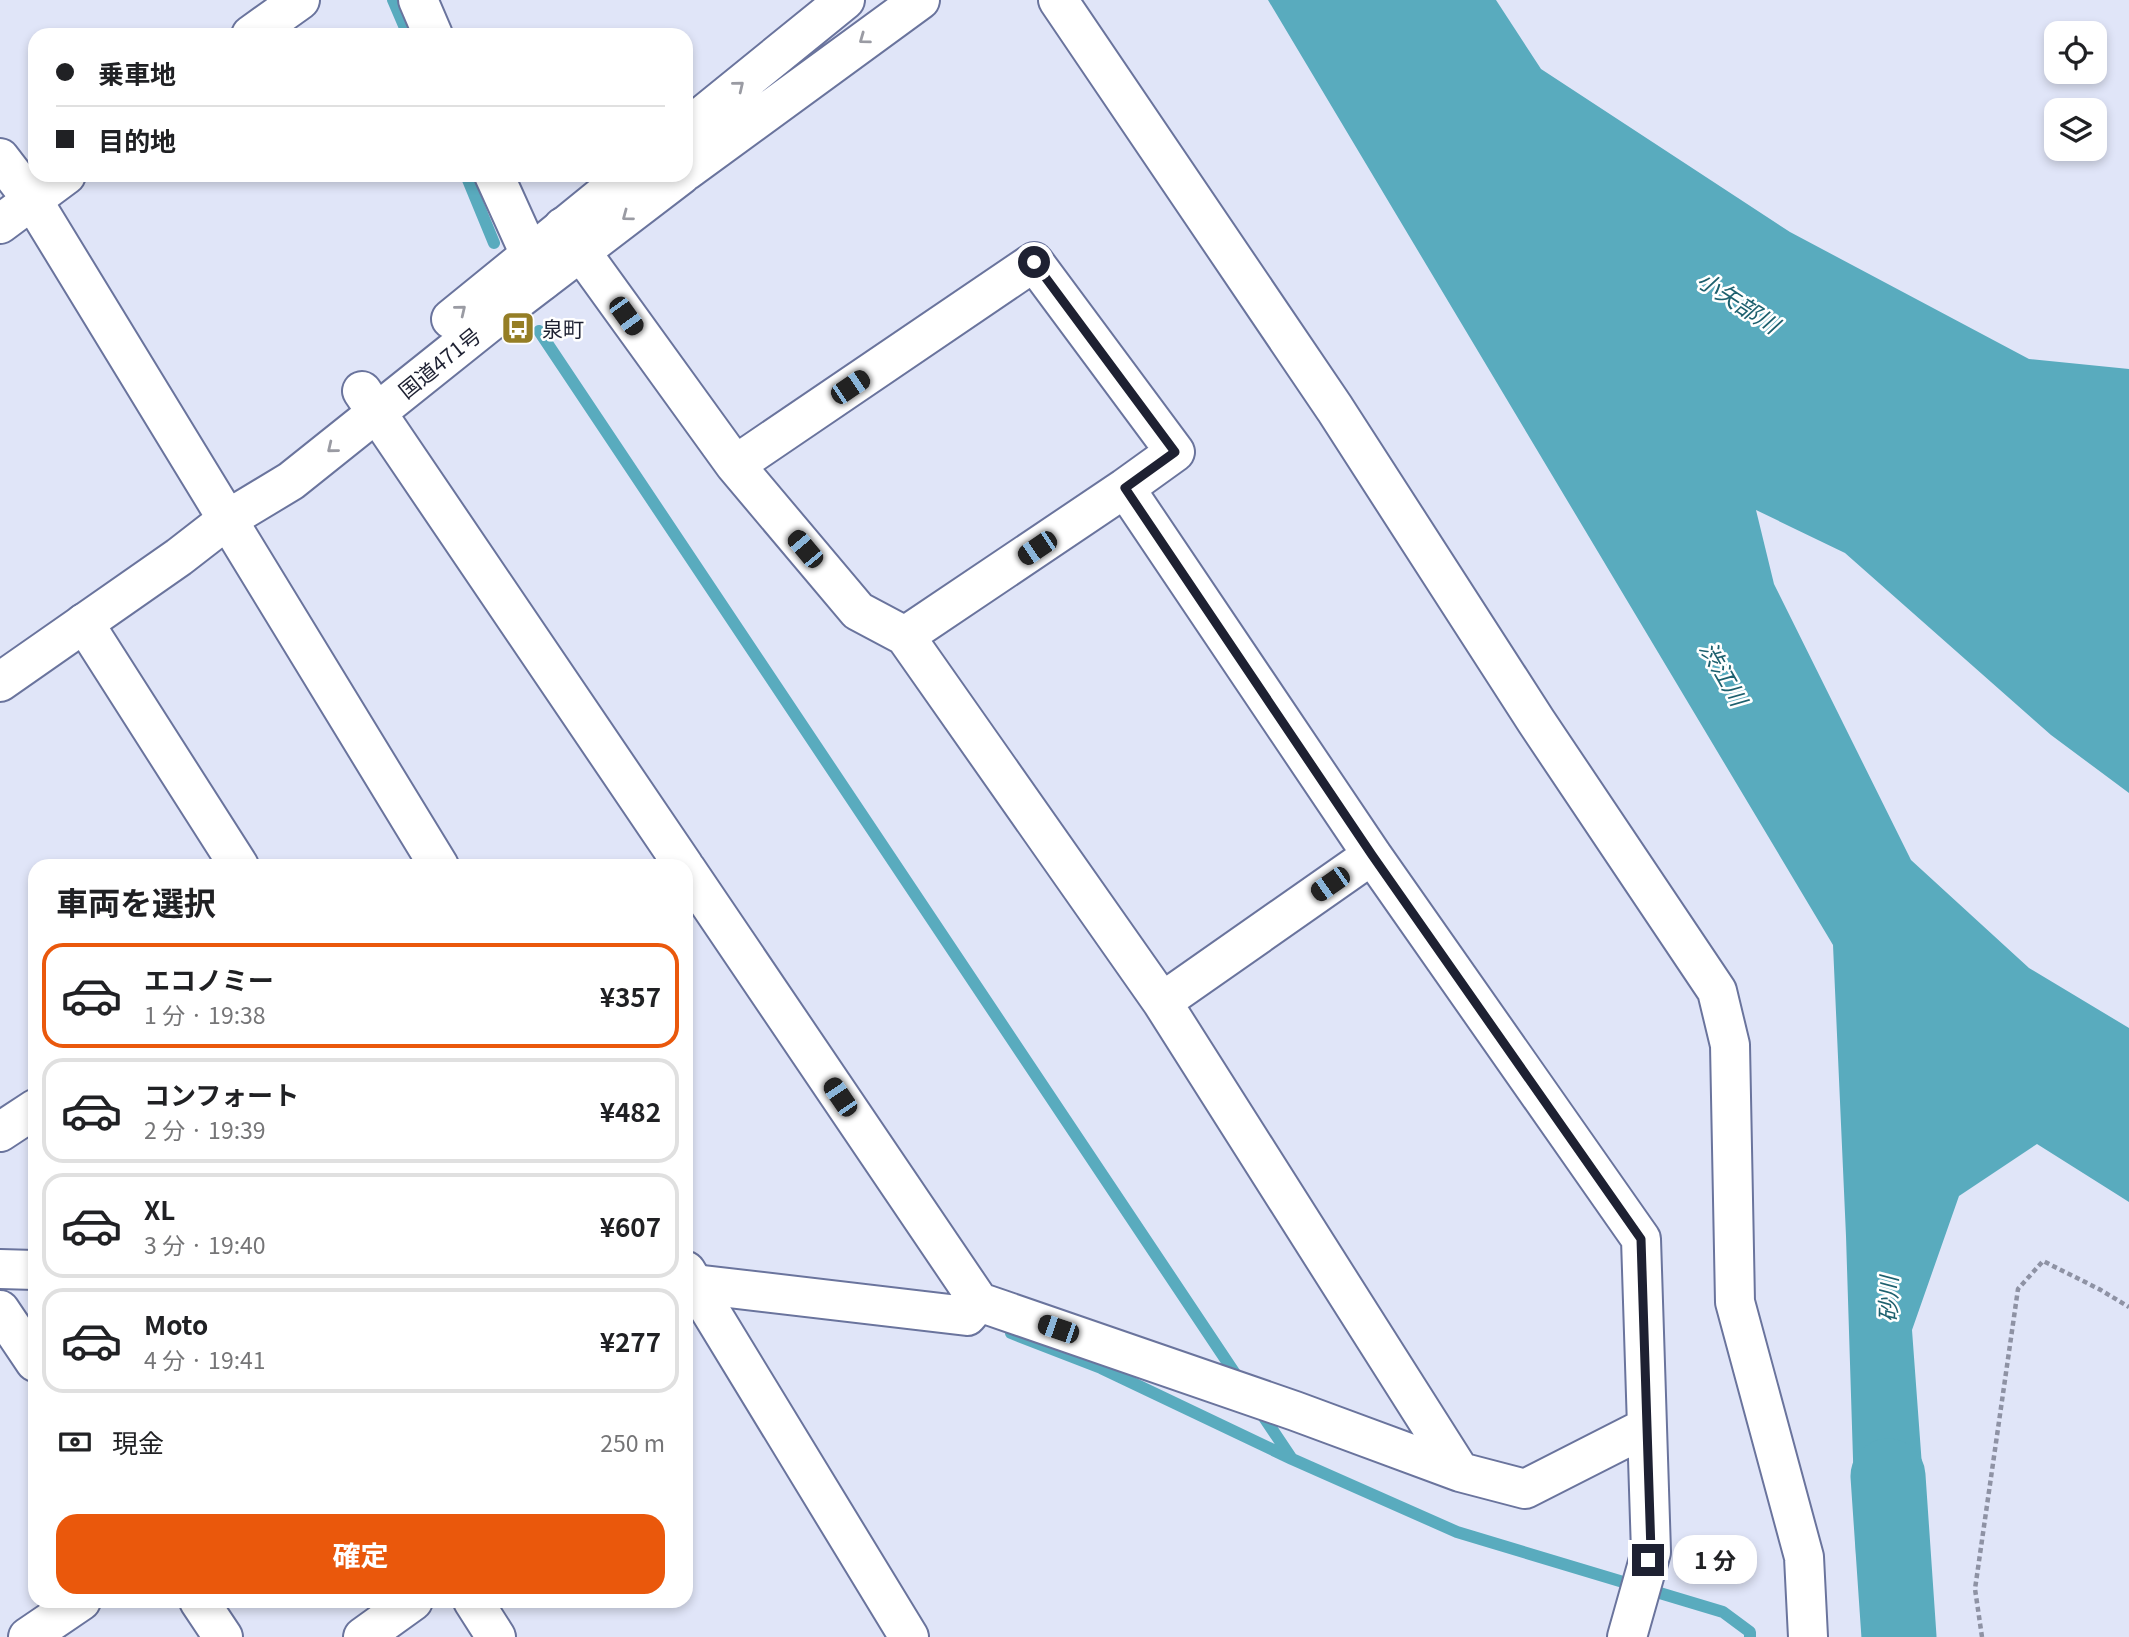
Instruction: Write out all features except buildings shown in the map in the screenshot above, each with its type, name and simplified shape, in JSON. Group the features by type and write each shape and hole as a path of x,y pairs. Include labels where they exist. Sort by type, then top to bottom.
{"main road":[{"path":"261,28 300,0"},
{"path":"418,0 430,28"},
{"path":"693,123 845,0"},
{"path":"693,166 920,0"},
{"path":"1058,0 1335,409 1536,721 1717,991 1730,1045 1735,1302 1804,1557 1808,1637"},
{"path":"0,158 33,201 435,859"},
{"path":"0,224 57,182"},
{"path":"497,182 535,268"},
{"name":"国道471号","path":"571,240 622,182"},
{"name":"国道471号","path":"0,682 179,557 228,519 279,460 370,402 571,240 669,182"},
{"path":"571,240 735,465 858,611 905,636 1162,1002 1460,1472"},
{"path":"735,465 1034,262 1175,452 905,636"},
{"path":"370,402 679,859"},
{"path":"1125,488 1372,855 1641,1239 1651,1552 1630,1626"},
{"path":"84,623 235,859"},
{"path":"1162,1002 1372,855"},
{"path":"693,880 979,1302 1296,1410 1460,1472 1525,1489 1647,1427"},
{"path":"0,1132 28,1114"},
{"path":"0,1269 28,1270"},
{"path":"693,1280 967,1316 979,1302"},
{"path":"693,1287 909,1637"},
{"path":"0,1310 28,1352"},
{"path":"28,1637 71,1608"},
{"path":"204,1608 223,1637"},
{"path":"363,1637 403,1608"},
{"path":"477,1608 496,1637"}],"path":[{"path":"1982,1637 1975,1589 2018,1289 2043,1261 2129,1307"}],"water":[{"path":"1268,0 1496,0 1541,69 1790,232 2029,359 2129,369 2129,793 2051,735 1845,553 1756,510 1774,584 1911,860 2029,968 2129,1028 2129,1202 2037,1144 1959,1196 1912,1330 1932,1602 1856,1554 1833,945"}],"waterway":[{"path":"393,0 405,28"},
{"path":"469,182 494,243"},
{"path":"539,331 1240,1381"},
{"path":"1011,1333 1101,1368 1292,1459 1457,1532 1723,1612 1750,1632 1750,1637"},
{"path":"1259,1410 1292,1459"},
{"name":"砂川","path":"1888,1476 1899,1637"}],"place":[{"name":"泉町","path":"518,328"}],"route":[{"path":"1034,262 1175,452 1125,488 1372,855 1641,1239 1651,1552 1648,1560"}],"water label":[{"name":"小矢部川","path":"1739,301"},
{"name":"渋江川","path":"1725,673"}]}
